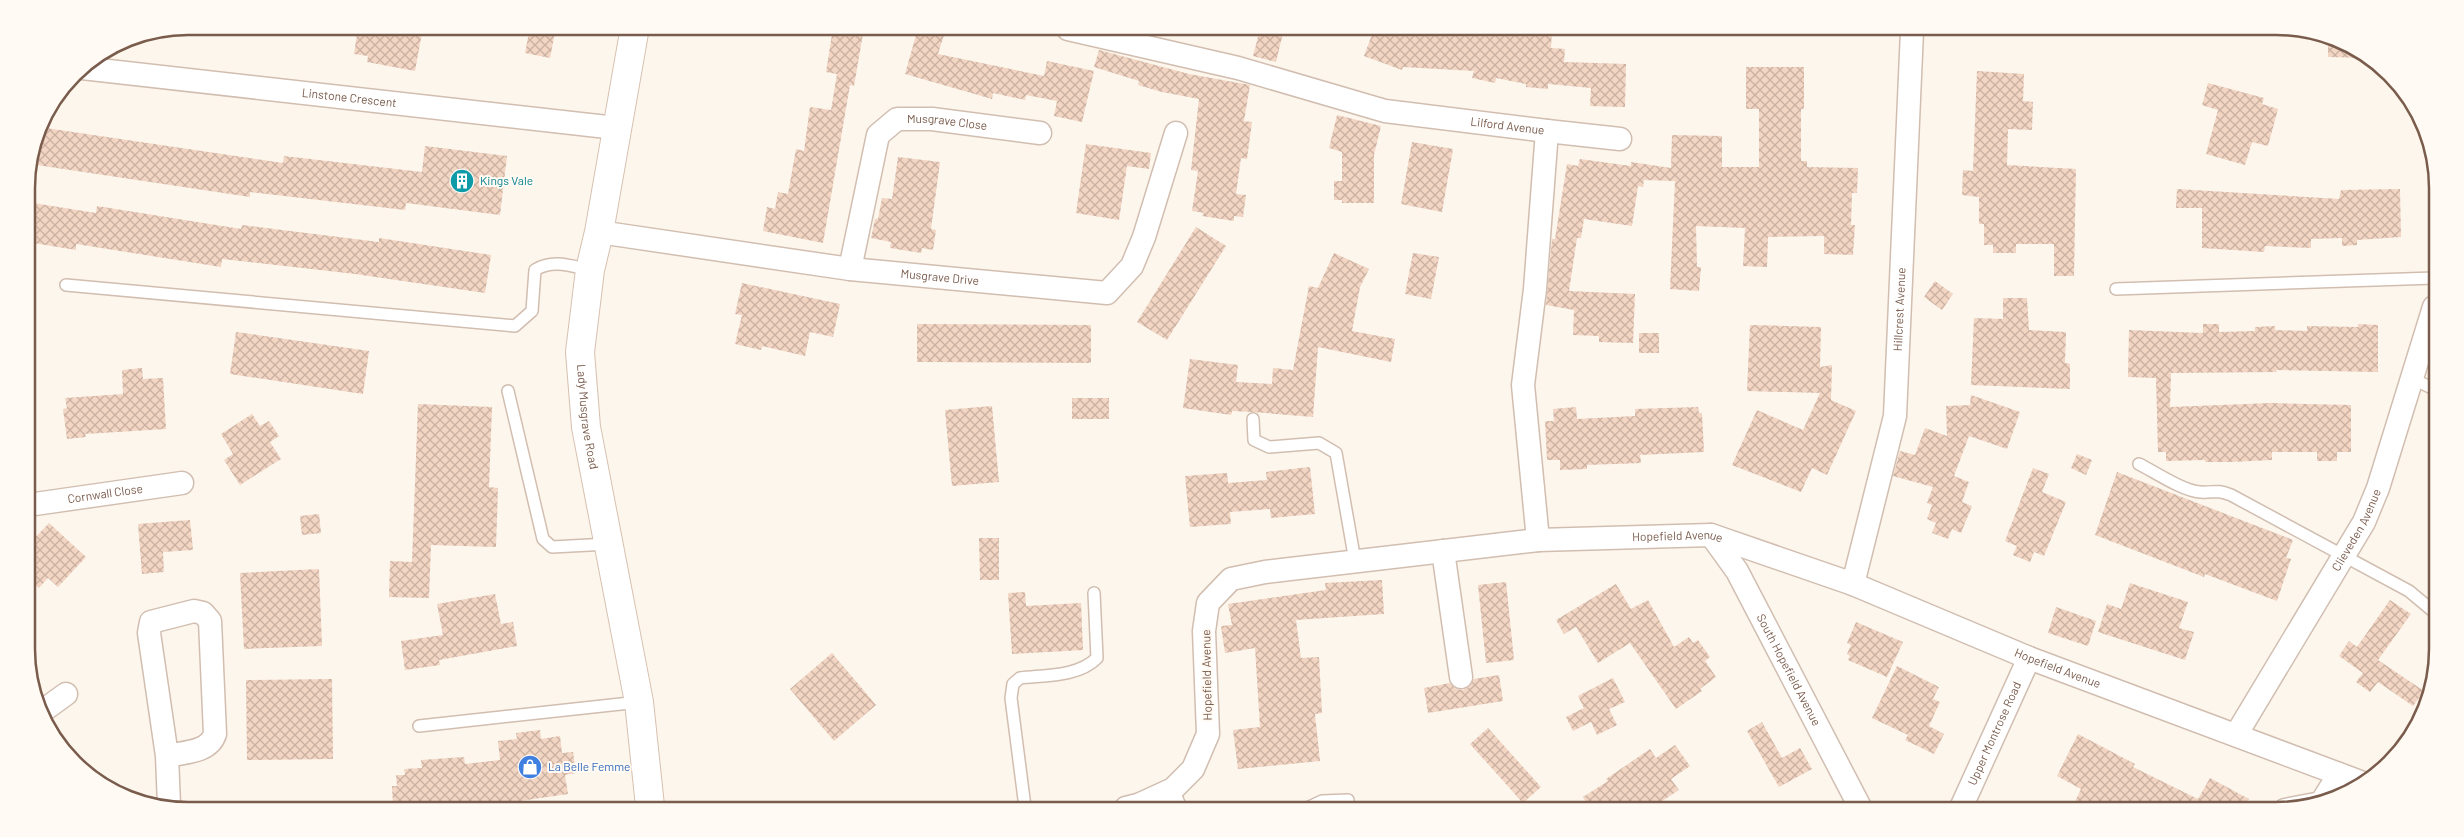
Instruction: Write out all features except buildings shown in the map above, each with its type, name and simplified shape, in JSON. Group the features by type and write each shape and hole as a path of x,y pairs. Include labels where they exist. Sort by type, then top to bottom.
{"main road":[{"name":"Lady Musgrave Road","path":"633,35 599,232 590,270 580,352 586,427 639,702 650,802"}],"street":[{"name":"Lilford Avenue","path":"1094,35 1238,68 1386,111 1547,131 1535,289 1523,385 1538,540"},
{"name":"Hillcrest Avenue","path":"1853,584 1895,416 1912,35"},
{"name":"Linstone Crescent","path":"92,69 208,80 616,128"},
{"name":"Musgrave Close","path":"850,269 878,136 897,119 932,119 1040,133"},
{"path":"1547,131 1620,139"},
{"name":"Musgrave Drive","path":"599,232 850,269 1107,293 1132,266 1141,244 1176,133"},
{"name":"Clieveden Avenue","path":"2236,735 2364,522 2378,488 2429,322"},
{"name":"Cornwall Close","path":"35,504 182,483"},
{"name":"Hopefield Avenue","path":"1158,802 1177,799 1193,769 1208,734 1204,631 1208,603 1232,579 1264,572 1538,540 1711,535 1853,584 2028,658 2354,780"},
{"name":"South Hopefield Avenue","path":"1711,535 1737,571 1857,802"},
{"path":"1443,551 1460,677"},
{"path":"167,756 207,747 212,742 215,734 210,621 203,613 194,611 151,622 149,633 167,756 169,801"},
{"name":"Upper Montrose Road","path":"1964,802 2028,658"},
{"path":"47,708 66,694"},
{"path":"2327,793 2339,774"}],"lane":[{"path":"66,285 515,326 532,311 535,270 544,264 557,264 590,270"},
{"path":"2116,289 2429,278"},
{"path":"2411,378 2429,387"},
{"path":"508,391 543,539 552,546 608,544"},
{"path":"1253,419 1254,440 1269,446 1319,443 1336,453 1355,561"},
{"path":"2139,464 2188,489 2200,492 2218,490 2231,495 2409,591 2429,608"},
{"path":"1024,802 1010,698 1013,684 1020,678 1076,671 1089,665 1097,658 1094,593"},
{"path":"419,726 639,702"},
{"path":"1320,802 1348,800"}],"place":[{"name":"Kings Vale","path":"462,181"},
{"name":"La Belle Femme","path":"530,767"}]}
